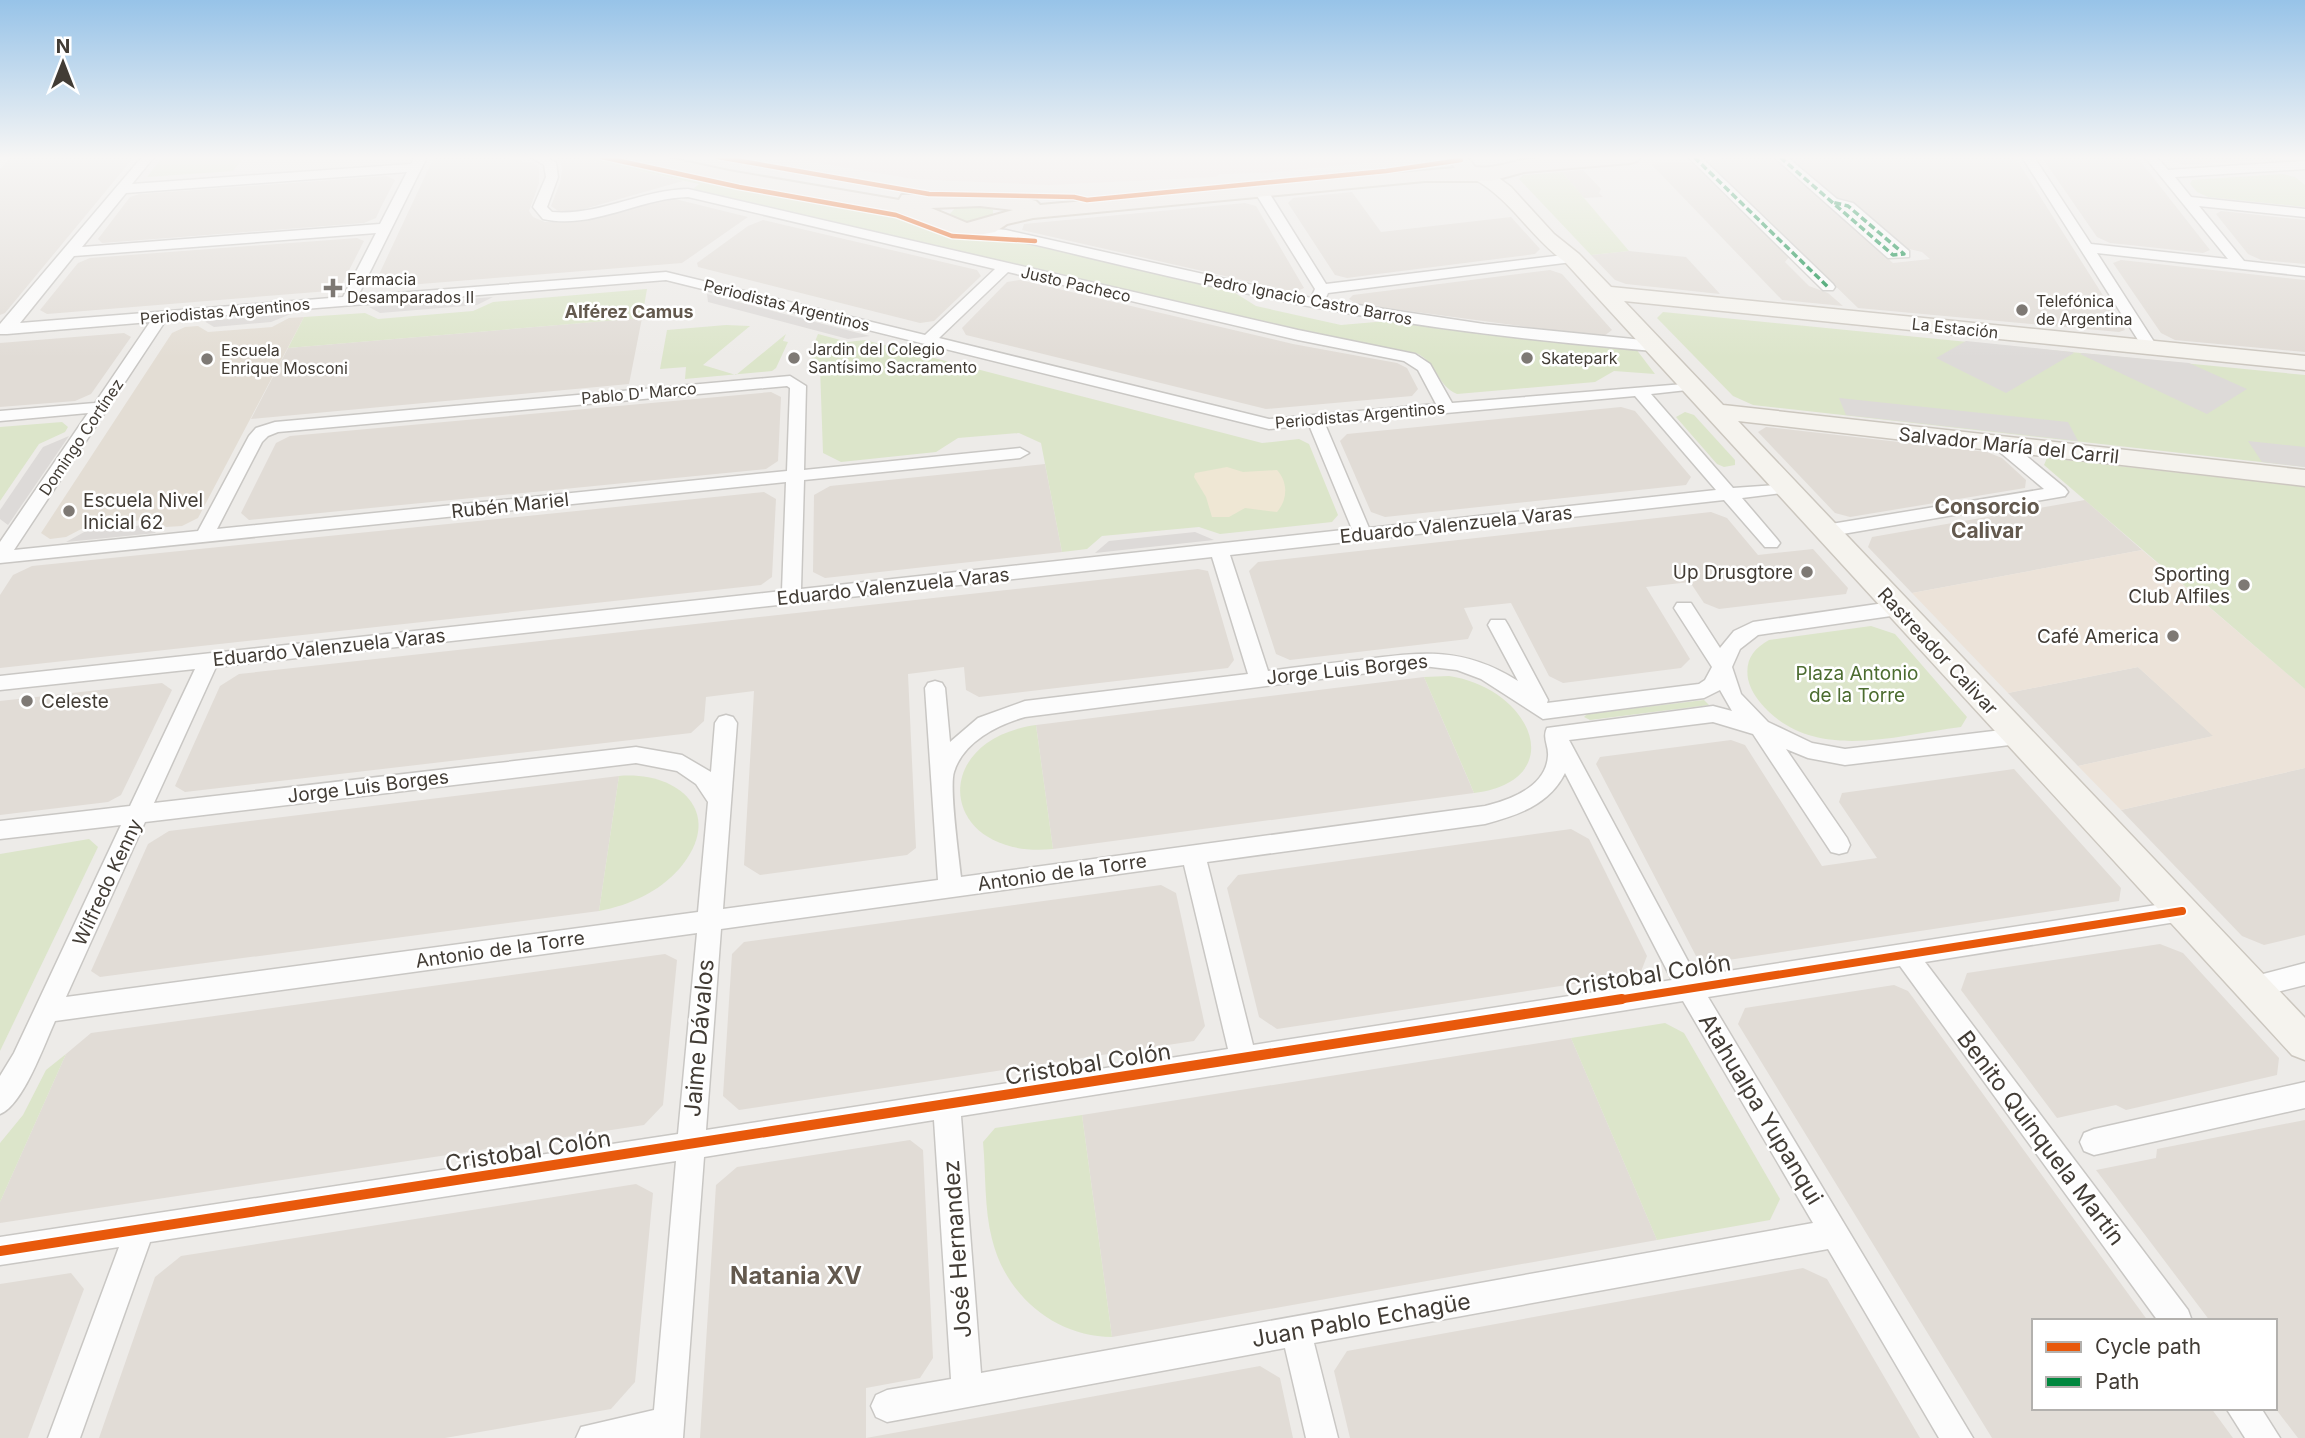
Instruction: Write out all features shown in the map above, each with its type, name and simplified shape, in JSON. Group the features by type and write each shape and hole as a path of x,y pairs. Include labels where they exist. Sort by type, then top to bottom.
{"main road":[{"path":"947,224 967,230 987,227 988,224"},
{"name":"Rastreador Calivar","path":"1533,224 1556,249 1572,258 2305,1043"},
{"name":"Rastreador Calivar","path":"1546,224 1568,247 1572,258"},
{"name":"La Estación","path":"1604,293 2305,363"},
{"name":"Salvador María del Carril","path":"1714,411 2305,478"}],"street":[{"path":"3,329 93,224"},
{"path":"348,302 387,224"},
{"name":"Justo Pacheco","path":"821,224 1298,335 1409,357 1424,367 1446,407"},
{"path":"1279,224 1319,296 1572,258"},
{"path":"1763,224 1828,287"},
{"path":"1857,224 1893,255 1904,254 1869,224"},
{"path":"2071,224 2150,348"},
{"path":"2206,224 2240,265"},
{"path":"70,252 385,228"},
{"name":"Pedro Ignacio Castro Barros","path":"967,230 1006,234 1502,332 1653,346"},
{"path":"2086,248 2305,272"},
{"path":"928,341 1005,267"},
{"name":"Periodistas Argentinos","path":"3,329 666,276 688,279 1258,423 1690,386"},
{"name":"Domingo Cortínez","path":"0,557 161,317"},
{"name":"Pablo D' Marco","path":"205,535 255,440 267,430 790,380 798,386 791,597"},
{"path":"1639,390 1772,543"},
{"path":"0,416 101,407"},
{"path":"1315,420 1363,534"},
{"path":"1825,531 2059,492 2001,444"},
{"name":"Rubén Mariel","path":"0,557 1020,453"},
{"name":"Eduardo Valenzuela Varas","path":"0,683 1785,488"},
{"path":"1219,550 1260,678"},
{"path":"1684,608 1722,667 1732,697 1760,728 1839,845"},
{"path":"1543,711 1704,691 1717,681 1729,646 1737,637 1753,629 1898,608"},
{"name":"Atahualpa Yupanqui","path":"1498,625 1689,988 1957,1438"},
{"name":"Wilfredo Kenny","path":"0,1101 23,1062 209,660"},
{"name":"Jorge Luis Borges","path":"942,774 951,753 971,733 1011,712 1405,660 1444,660 1497,677 1543,711"},
{"path":"935,688 950,887"},
{"path":"1555,734 1713,714 1725,715 1760,728 1808,750 1845,757 2018,736"},
{"name":"Jaime Dávalos","path":"668,1431 726,723"},
{"name":"Antonio de la Torre","path":"47,1011 1485,815 1525,802 1548,785 1559,757 1555,734"},
{"name":"Jorge Luis Borges","path":"0,830 636,755 666,758 690,767 708,781 719,801"},
{"path":"1193,853 1243,1059"},
{"name":"Cristobal Colón","path":"0,1251 947,1106 2182,911"},
{"name":"Benito Quinquela Martín","path":"1905,954 2176,1319"},
{"path":"2253,987 2305,974"},
{"path":"2094,1142 2305,1095"},
{"name":"José Hernandez","path":"947,1106 967,1392"},
{"path":"64,1438 140,1229"},
{"name":"Juan Pablo Echagüe","path":"887,1406 1835,1233"},
{"path":"1296,1331 1322,1438"},
{"path":"2243,1410 2264,1438"},
{"path":"592,1438 668,1431"}],"shaded area":[{"path":"0,224 79,224 5,313 0,315"},
{"path":"109,224 350,224 102,243 98,239"},
{"path":"403,224 738,224 682,263 383,287 375,283"},
{"path":"781,224 977,270 981,276 934,321 920,323 698,267 697,263 748,226"},
{"path":"1024,224 1267,224 1304,288 1295,292 1022,230"},
{"path":"1302,224 1375,224 1381,232 1449,224 1517,224 1540,249 1535,254 1347,278 1335,275"},
{"path":"1709,224 1756,224 1789,257 1785,262 1809,286 1828,293 1843,306 1782,300"},
{"path":"1772,224 1849,224 1893,263 1930,259 1922,252 1905,248 1878,224 2058,224 2125,330 2119,332 1858,308"},
{"path":"2088,224 2190,224 2210,250 2203,253 2110,243 2097,237"},
{"path":"2224,224 2305,224 2305,264 2261,260 2248,254"},
{"path":"357,238 364,241 341,286 329,291 47,314 40,310 78,263 90,258"},
{"path":"1629,251 1686,257 1720,294 1626,284 1615,280 1591,255"},
{"path":"2121,260 2305,280 2305,352 2175,340 2161,333 2113,263"},
{"path":"1550,270 1562,274 1612,330 1604,336 1542,329 1357,304 1349,299 1353,295"},
{"path":"1020,280 1293,344 1397,363 1407,368 1418,389 1412,396 1266,409 966,335 962,328 1007,282"},
{"path":"707,294 870,336 848,339 708,302"},
{"path":"493,297 477,305 380,313 369,307"},
{"path":"291,314 271,322 214,327 204,321"},
{"path":"304,317 198,518 182,526 166,527 155,519 89,525 66,537 50,539 41,533 172,333 185,327 198,326 208,332 272,327 289,318"},
{"path":"642,318 629,384 251,419 288,348"},
{"path":"124,333 131,337 91,394 75,401 0,407 0,343"},
{"path":"1966,341 2074,353 2006,393 1936,358"},
{"path":"2080,354 2189,363 2247,389 2207,414"},
{"path":"771,392 781,397 778,461 766,469 249,520 241,513 276,443 290,436"},
{"path":"1839,398 2068,422 2078,441 1846,415"},
{"path":"1621,407 1635,411 1691,477 1686,485 1385,517 1371,512 1340,441 1347,434"},
{"path":"1766,427 1987,452 2002,458 2026,480 2025,488 1850,517 1835,513 1758,432"},
{"path":"69,436 8,525 0,519 0,510 43,447"},
{"path":"2248,441 2305,447 2305,467 2262,462"},
{"path":"1045,464 1062,552 825,578 813,572 814,495 830,486"},
{"path":"764,492 776,499 772,577 761,585 0,668 0,595 13,575 32,566"},
{"path":"2085,500 2142,550 1912,593 1868,547 1872,537"},
{"path":"1711,512 1727,518 1758,555 1813,549 1848,588 1846,594 1719,609 1704,603 1690,582 1646,587 1690,659 1681,668 1563,683 1549,676 1511,603 1464,608 1473,628 1468,639 1290,660 1276,654 1249,571 1258,562"},
{"path":"146,525 156,533 66,542 88,530"},
{"path":"1195,532 1214,540 1095,553 1109,541"},
{"path":"2142,550 2305,689 2305,768 2121,810 2078,766 2213,736 2138,667 2008,693 1912,593"},
{"path":"1198,569 1208,571 1234,660 1228,668 979,697 966,690 964,667 908,674 916,848 907,855 760,875 744,865 754,691 706,697 704,721 691,733 185,792 175,786 220,686 239,674"},
{"path":"2138,667 2214,736 2078,766 2008,693"},
{"path":"1424,677 1474,793 1053,849 1036,725"},
{"path":"162,683 172,690 121,795 108,802 0,815 0,701"},
{"path":"1731,740 1745,745 1822,866 1877,858 1839,802 1842,793 2014,769 2121,888 2119,901 1708,963 1696,956 1596,764 1600,757"},
{"path":"2305,768 2305,935 2264,945 2242,936 2121,810"},
{"path":"619,776 599,911 100,977 91,971 148,844 169,831"},
{"path":"1571,829 1589,839 1647,956 1640,974 1277,1029 1259,1017 1227,888 1238,875"},
{"path":"1161,885 1176,893 1205,1026 1194,1041 739,1110 723,1096 732,954 744,942"},
{"path":"2160,944 2183,953 2279,1058 2277,1075 2126,1110 2116,1105 2057,1118 1961,990 1967,973"},
{"path":"665,954 677,960 663,1105 644,1125 0,1223 0,1202 66,1054 91,1033"},
{"path":"1894,985 1908,991 2147,1319 2032,1319 2032,1410 2212,1410 2233,1438 1992,1438 1738,1024 1745,1008"},
{"path":"1571,1038 1657,1240 1112,1337 1082,1115"},
{"path":"2305,1120 2305,1438 2298,1438 2277,1410 2277,1319 2208,1319 2096,1170 2156,1158 2157,1149"},
{"path":"910,1140 923,1150 933,1358 920,1378 866,1388 866,1438 700,1438 716,1185 737,1167"},
{"path":"636,1184 653,1193 635,1382 611,1409 445,1438 99,1438 155,1277 181,1256"},
{"path":"1803,1268 1827,1279 1920,1438 1350,1438 1334,1371 1347,1351"},
{"path":"71,1273 84,1289 28,1438 0,1438 0,1284"},
{"path":"1260,1366 1280,1378 1293,1438 866,1438"}],"green space":[{"path":"838,224 917,224 949,236 1013,241 1227,288 1256,306 1341,325 1387,321 1636,349 1655,374 1614,371 1595,382 1457,394 1445,386 1429,363 1416,353 1301,332"},
{"path":"1562,224 1606,224 1629,251 1591,255"},
{"path":"647,289 642,318 288,348 304,317 365,313 378,319 473,311 493,302"},
{"path":"1663,312 2305,375 2305,467 1753,405 1733,396 1657,318"},
{"path":"726,325 750,326 703,365 734,374 685,379 686,367 660,369 667,330"},
{"path":"786,334 783,341 788,342 776,368 772,371 737,374"},
{"path":"818,334 848,342 865,340 1262,443 1299,439 1309,444 1338,515 1332,522 1220,534 1199,527 1102,536 1087,549 1062,552 1041,443 1019,433 958,438 936,452 841,462 823,453 820,367 811,368 812,349"},
{"path":"1685,412 1694,415 1735,460 1735,465 1724,467 1717,464 1676,417"},
{"path":"62,422 68,427 65,432 39,444 0,501 0,427"},
{"name":"Sporting Club Alfiles","path":"2047,458 2305,487 2305,689 2044,465"},
{"name":"Plaza Antonio de la Torre","path":"1871,626 1895,634 1967,717 1961,727 1860,741 1811,736 1789,726 1768,711 1753,692 1747,672 1749,661 1755,651 1769,640"},
{"path":"1449,676 1478,684 1501,698 1519,715 1529,734 1531,753 1523,771 1504,785 1474,793 1424,677"},
{"path":"1704,700 1709,705 1590,720 1584,717 1587,714"},
{"path":"1036,725 1053,849 1015,847 987,836 969,819 960,797 963,774 976,752 1000,735"},
{"path":"619,776 641,776 677,788 697,813 698,830 693,848 680,868 663,884 633,901 599,911"},
{"path":"89,839 98,847 0,1051 0,854"},
{"path":"1665,1023 1684,1033 1780,1199 1770,1220 1657,1240 1571,1038"},
{"path":"66,1054 0,1202 0,1143 23,1115 46,1070"},
{"path":"1082,1115 1112,1337 1071,1329 1035,1309 1008,1278 992,1239 988,1215 983,1142 995,1128"}],"sand":[{"path":"1227,467 1243,472 1277,470 1285,491 1277,512 1245,508 1229,517 1212,517 1206,497 1194,477 1195,473"}],"marked path":[{"path":"1763,224 1828,287"},
{"path":"1857,224 1893,255 1904,254 1869,224"}],"cycle path":[{"path":"920,224 952,236 1035,241"},
{"path":"0,1251 2182,911"}],"place":[{"name":"Farmacia Desamparados II","path":"333,288"},
{"name":"Telefónica de Argentina","path":"2022,310"},
{"name":"Jardin del Colegio Santísimo Sacramento","path":"794,358"},
{"name":"Skatepark","path":"1527,358"},
{"name":"Escuela Enrique Mosconi","path":"207,359"},
{"name":"Escuela Nivel Inicial 62","path":"69,511"},
{"name":"Up Drusgtore","path":"1807,572"},
{"name":"Sporting Club Alfiles","path":"2244,585"},
{"name":"Café America","path":"2173,636"},
{"name":"Celeste","path":"27,701"}],"district":[{"name":"Alférez Camus","path":"629,312"},
{"name":"Consorcio Calivar","path":"1987,519"},
{"name":"Natania XV","path":"796,1276"}]}
